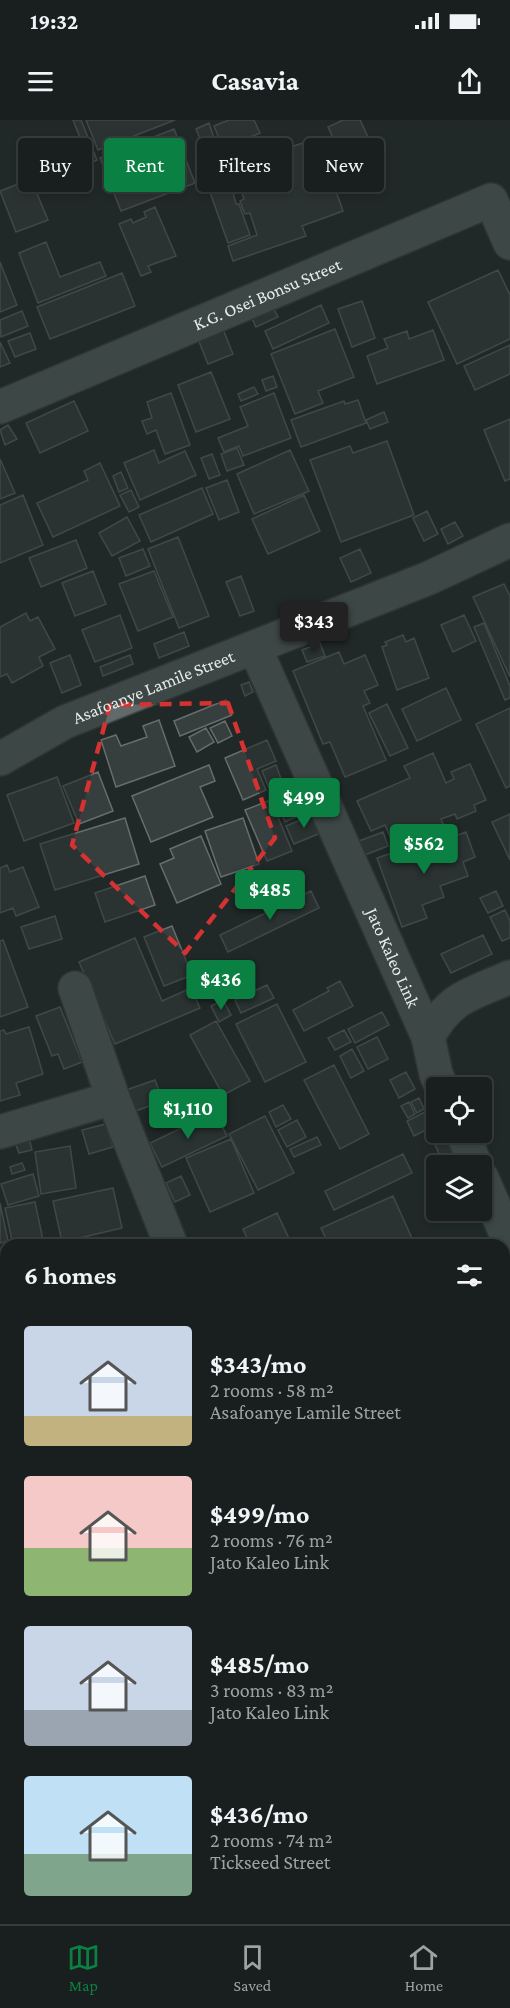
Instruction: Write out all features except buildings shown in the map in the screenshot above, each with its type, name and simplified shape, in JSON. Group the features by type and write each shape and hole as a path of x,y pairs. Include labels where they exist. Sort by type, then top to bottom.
{"street":[{"name":"K.G. Osei Bonsu Street","path":"0,407 491,200 510,243"},
{"name":"Asafoanye Lamile Street","path":"0,759 65,722 429,578 510,540"},
{"name":"Jato Kaleo Link","path":"255,648 429,1037 437,1077"},
{"path":"429,1037 439,1017 451,1004 510,977"},
{"path":"75,988 113,1098 169,1239"},
{"path":"0,1132 113,1098"},
{"path":"492,1201 508,1239"}],"highlighted area":[{"path":"228,703 275,838 185,953 72,845 110,705"}]}
